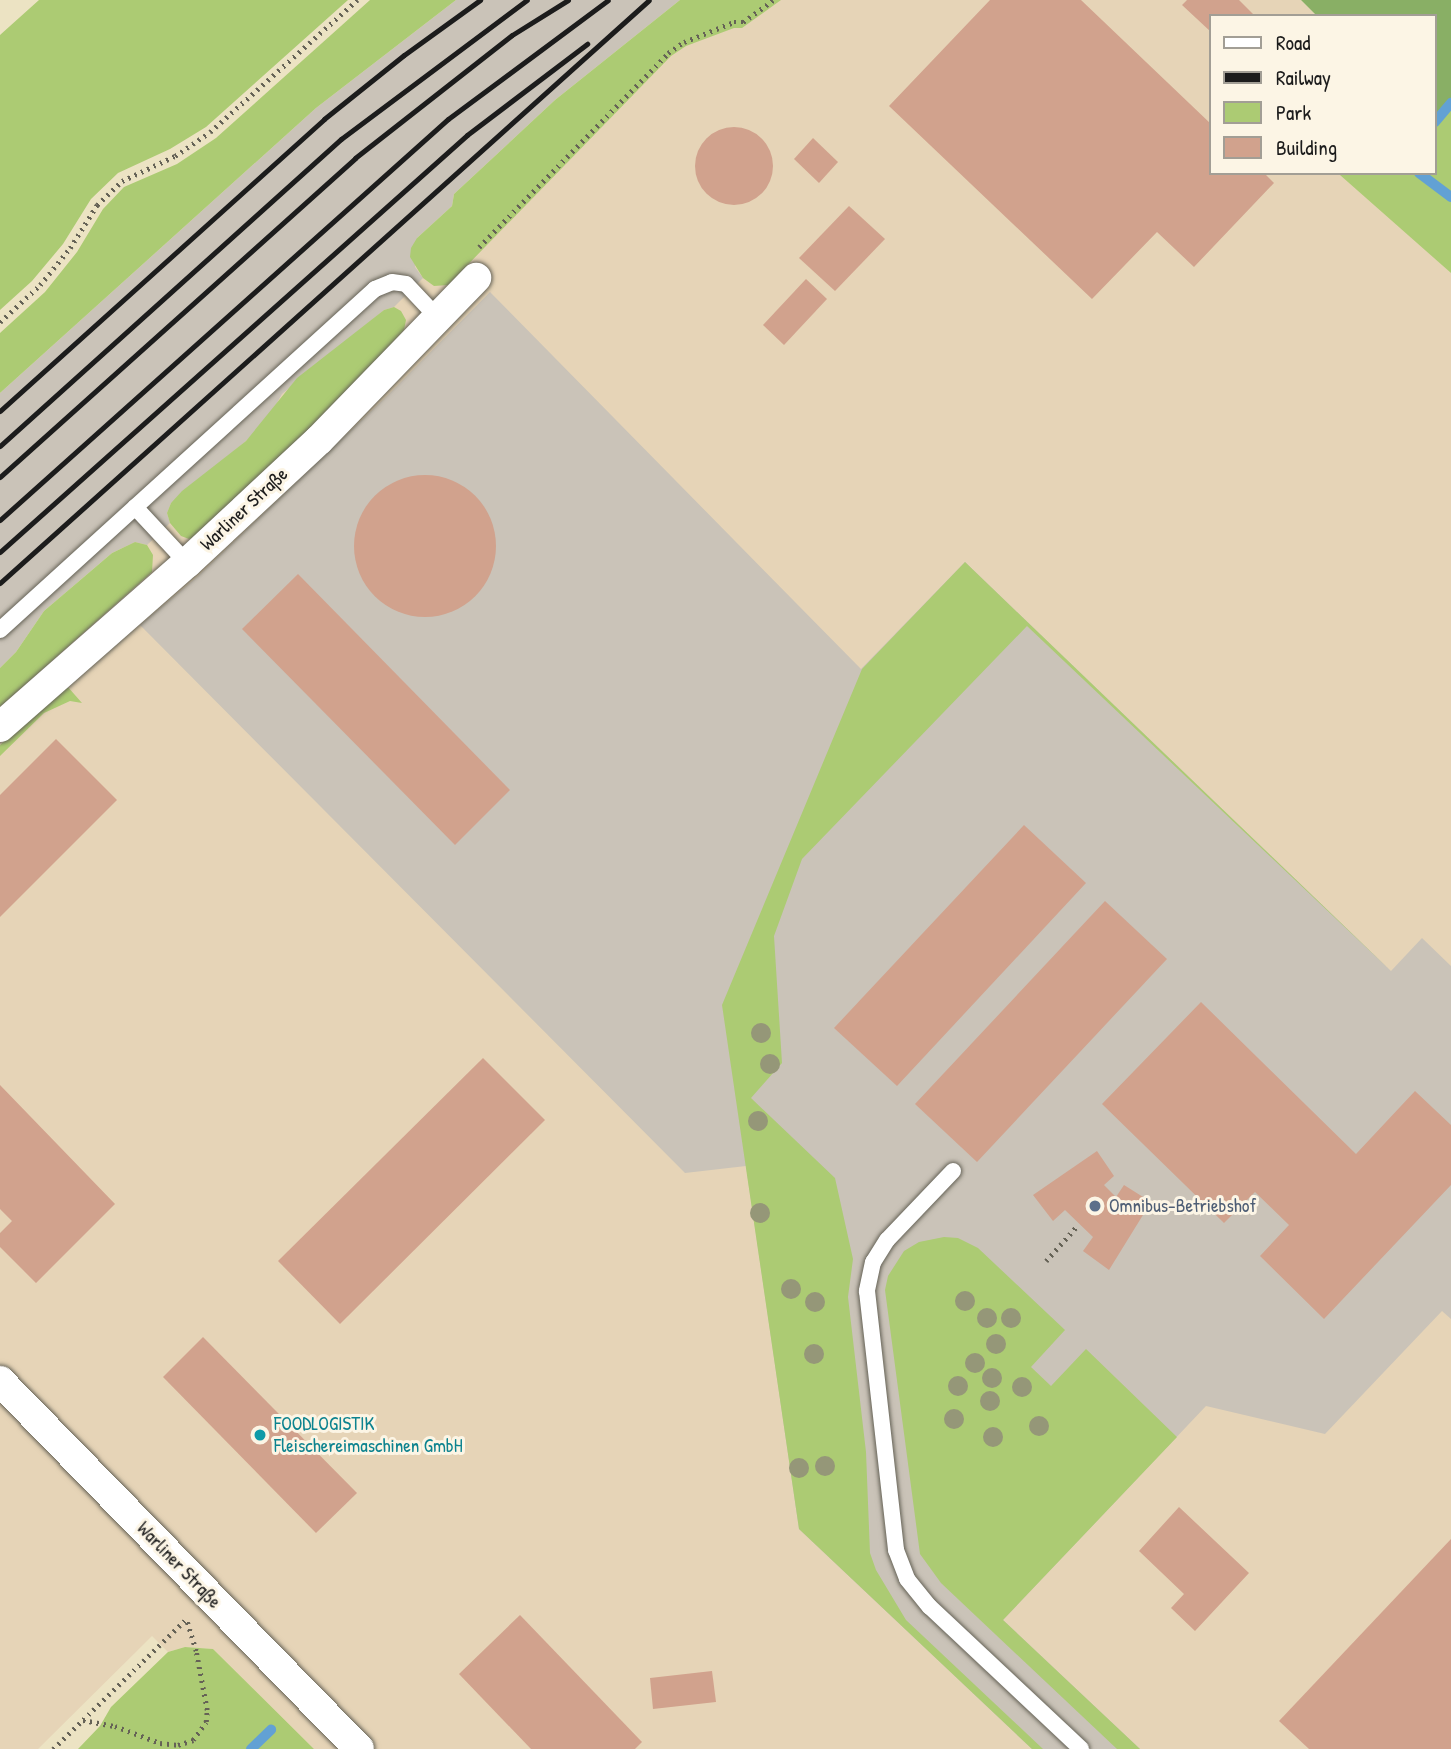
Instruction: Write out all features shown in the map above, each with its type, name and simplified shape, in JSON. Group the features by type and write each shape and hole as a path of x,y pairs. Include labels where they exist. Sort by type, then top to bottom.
{"street":[{"name":"Warliner Straße","path":"0,727 187,563 319,440 476,278"},
{"name":"Warliner Straße","path":"0,1381 359,1749"}],"lane":[{"path":"0,630 375,289 392,282 406,284 438,317"},
{"path":"135,507 187,563"},
{"path":"953,1171 887,1240 873,1262 867,1291 896,1550 907,1578 930,1607 1081,1749"}],"path":[{"path":"0,322 40,285 71,248 97,205 122,181 174,156 210,132 357,0"},
{"path":"478,249 668,53 684,42 734,22 743,22 773,0"},
{"path":"1046,1261 1079,1225"},
{"path":"53,1749 209,1596"},
{"path":"83,1720 115,1726 160,1743 178,1745 192,1740 206,1722 207,1710 196,1651 186,1619"}],"shaded area":[{"path":"456,0 680,0 555,100 454,194 452,206 417,238 415,267 423,278 394,307 384,310 282,394 269,417 246,441 171,503 167,513 170,523 147,545 135,542 112,553 44,611 16,652 0,668 0,393 316,108"},
{"path":"680,0 1301,0 1315,14 1210,14 1210,175 1344,175 1451,273 1451,1749 314,1749 213,1649 185,1647 168,1652 152,1636 38,1749 0,1749 0,668"},
{"name":"Omnibus-Betriebshof","path":"490,292 861,669 965,562 1391,971 1422,938 1451,966 1451,1319 1442,1311 1325,1434 1206,1406 1003,1620 1140,1749 1032,1749 799,1529 746,1166 685,1173 140,625 197,577 389,394"}],"green space":[{"path":"39,0 348,0 206,127 170,149 118,173 91,199 63,244 32,281 0,310 0,35"},
{"path":"370,0 456,0 316,108 0,393 0,333 45,292 77,252 103,209 124,187 177,164 216,138"},
{"path":"680,0 781,0 742,28 734,28 686,46 671,56 448,285 434,286 423,278 410,257 411,248 417,238 452,206 454,194 555,100"},
{"path":"1301,0 1451,0 1451,103 1437,120 1437,14 1315,14"},
{"path":"1451,103 1451,273 1340,175 1437,175 1437,120"},
{"path":"394,307 401,311 406,320 404,330 321,419 197,536 189,539 181,536 170,523 167,513 171,503 182,491 246,441 297,378 384,310"},
{"path":"135,542 147,545 153,555 152,572 0,707 0,668 16,652 44,611 112,553"},
{"path":"965,562 1391,971 1027,626 802,859 774,936 782,1063 751,1098 835,1178 853,1259 848,1297 866,1452 870,1553 876,1570 906,1620 1043,1749 1032,1749 799,1529 722,1005 862,669"},
{"path":"67,686 82,703 70,701 44,713 0,756 0,745"},
{"path":"944,1237 958,1238 978,1248 1065,1330 1031,1367 1051,1386 1086,1349 1177,1437 1003,1620 1140,1749 1117,1749 941,1583 920,1554 885,1290 888,1276 904,1251 919,1242"},
{"path":"185,1647 213,1649 314,1749 78,1749 100,1726 111,1707 168,1652"}],"building":[{"path":"990,0 1081,0 1210,123 1210,175 1266,175 1274,183 1194,267 1157,232 1092,299 889,106"},
{"path":"1187,0 1239,0 1253,14 1210,14 1210,31 1182,5"},
{"path":"726,127 742,127 756,133 767,144 773,158 773,174 767,188 756,199 742,205 726,205 712,199 701,188 695,174 695,158 701,144 712,133"},
{"path":"813,138 838,162 819,183 794,159"},
{"path":"849,206 885,239 835,291 799,258"},
{"path":"806,279 827,299 784,345 763,325"},
{"path":"425,475 452,480 475,496 491,519 496,546 491,573 475,596 452,612 425,617 398,612 375,596 359,573 354,546 359,519 375,496 398,480"},
{"path":"298,574 510,790 455,845 242,629"},
{"path":"56,739 117,800 0,917 0,795"},
{"path":"1024,825 1086,883 897,1086 834,1028"},
{"path":"1105,901 1167,959 977,1162 915,1104"},
{"path":"1201,1002 1356,1154 1415,1091 1451,1125 1451,1185 1324,1319 1260,1256 1289,1225 1255,1192 1224,1223 1102,1104"},
{"path":"483,1058 545,1120 340,1324 278,1261"},
{"path":"0,1085 115,1204 36,1283 0,1247 0,1233 12,1221 0,1209"},
{"name":"Omnibus-Betriebshof","path":"1097,1151 1114,1176 1104,1185 1116,1197 1124,1185 1151,1202 1109,1270 1083,1251 1093,1237 1065,1210 1053,1221 1033,1195"},
{"name":"FOODLOGISTIK Fleischereimaschinen GmbH","path":"203,1337 357,1493 316,1533 163,1377"},
{"path":"1179,1507 1249,1573 1195,1631 1171,1608 1184,1594 1139,1551"},
{"path":"1451,1539 1451,1749 1309,1749 1279,1721"},
{"path":"520,1615 642,1742 635,1749 531,1749 459,1674"},
{"path":"712,1671 716,1702 653,1709 650,1678"}],"waterway":[{"path":"1437,120 1451,103"},
{"path":"1422,175 1451,197"},
{"path":"251,1749 271,1730"}],"railway":[{"path":"0,411 324,119 404,55 480,0"},
{"path":"0,446 341,139 527,0"},
{"path":"0,477 355,158 512,35 568,0"},
{"path":"0,520 448,119 608,0"},
{"path":"0,583 649,0"},
{"path":"0,552 467,135 587,44"}],"place":[{"name":"Omnibus-Betriebshof","path":"1095,1206"},
{"name":"FOODLOGISTIK Fleischereimaschinen GmbH","path":"260,1435"}]}
